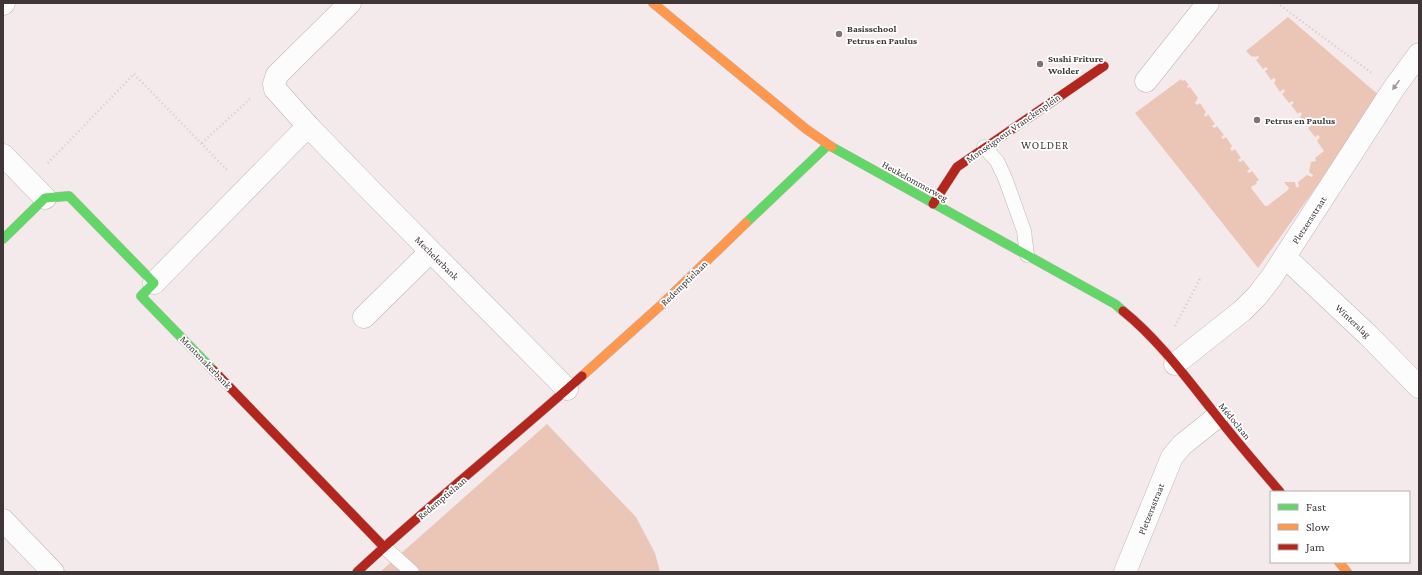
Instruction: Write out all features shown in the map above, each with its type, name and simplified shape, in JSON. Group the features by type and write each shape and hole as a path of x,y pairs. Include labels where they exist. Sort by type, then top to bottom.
{"street":[{"path":"274,84 277,74 350,3"},
{"path":"1146,81 1208,3"},
{"name":"Heukelommerweg","path":"658,5 806,129 828,145 1115,304 1141,325 1175,364"},
{"name":"Pletzersstraat","path":"1175,364 1242,311 1256,296 1285,257 1394,88 1419,54"},
{"name":"Monseigneur Vranckenplein","path":"934,204 957,167 1104,66"},
{"name":"Mechelerbank","path":"274,84 278,93 308,126 430,252 567,389"},
{"path":"3,239 45,198 69,196 154,283 308,126"},
{"name":"Redemptielaan","path":"357,572 384,547 536,418 660,306 828,145"},
{"path":"3,155 45,198"},
{"path":"364,317 430,252"},
{"name":"Winterslag","path":"1285,257 1368,335 1419,387"},
{"name":"Montenakerbank","path":"154,283 141,296 384,547"},
{"name":"Médoclaan","path":"1175,364 1279,491"},
{"name":"Pletzersstraat","path":"1126,572 1172,457 1182,445 1217,417"},
{"path":"3,520 53,572"},
{"path":"1339,563 1347,572"}],"lane":[{"path":"984,147 998,161 1005,178 1024,231 1027,255"},
{"path":"384,547 412,572"}],"path":[{"path":"1277,3 1375,75"},
{"path":"29,182 134,74 246,189"},
{"path":"202,144 267,83 274,84"},
{"path":"1178,320 1201,277"},
{"path":"536,418 631,520 650,551 656,572"}],"shaded area":[{"path":"1288,17 1381,97 1258,268 1135,113 1181,79 1182,81 1185,80 1189,85 1187,86 1188,88 1190,87 1198,98 1195,103 1197,105 1200,103 1206,112 1204,115 1206,117 1208,114 1215,124 1212,126 1214,128 1217,126 1224,135 1221,137 1223,139 1226,137 1232,146 1230,149 1232,151 1235,149 1241,158 1238,160 1240,162 1243,160 1250,169 1247,171 1249,173 1252,171 1259,180 1256,182 1257,184 1251,188 1265,206 1288,190 1289,188 1284,182 1295,182 1296,187 1299,187 1298,182 1307,175 1312,177 1313,175 1309,172 1311,162 1316,161 1315,158 1324,151 1317,141 1320,137 1318,135 1315,137 1308,128 1311,126 1309,123 1306,125 1300,117 1302,114 1300,112 1298,114 1291,105 1294,103 1292,101 1289,103 1282,94 1285,91 1283,89 1280,92 1274,83 1276,80 1274,78 1271,80 1265,71 1268,69 1266,67 1263,69 1256,60 1259,58 1258,56 1252,57 1246,51"},
{"path":"547,424 636,517 655,553 660,572 380,572"}],"traffic: fast":[{"path":"746,223 828,145"},
{"path":"832,147 1115,304 1123,311"},
{"path":"3,239 45,198 69,196 154,283 141,296 213,370"}],"traffic: slow":[{"path":"653,3 806,129 832,147"},
{"path":"582,376 660,306 746,223"},
{"path":"1340,563 1347,572"}],"traffic: jam":[{"path":"933,204 957,167 1104,66"},
{"path":"1123,311 1161,347 1279,491"},
{"path":"213,370 384,547"},
{"path":"357,572 582,376"}],"place":[{"name":"Basisschool Petrus en Paulus","path":"839,34"},
{"name":"Sushi Friture Wolder","path":"1040,64"},
{"name":"Petrus en Paulus","path":"1257,120"}],"district":[{"name":"WOLDER","path":"1045,145"}]}
